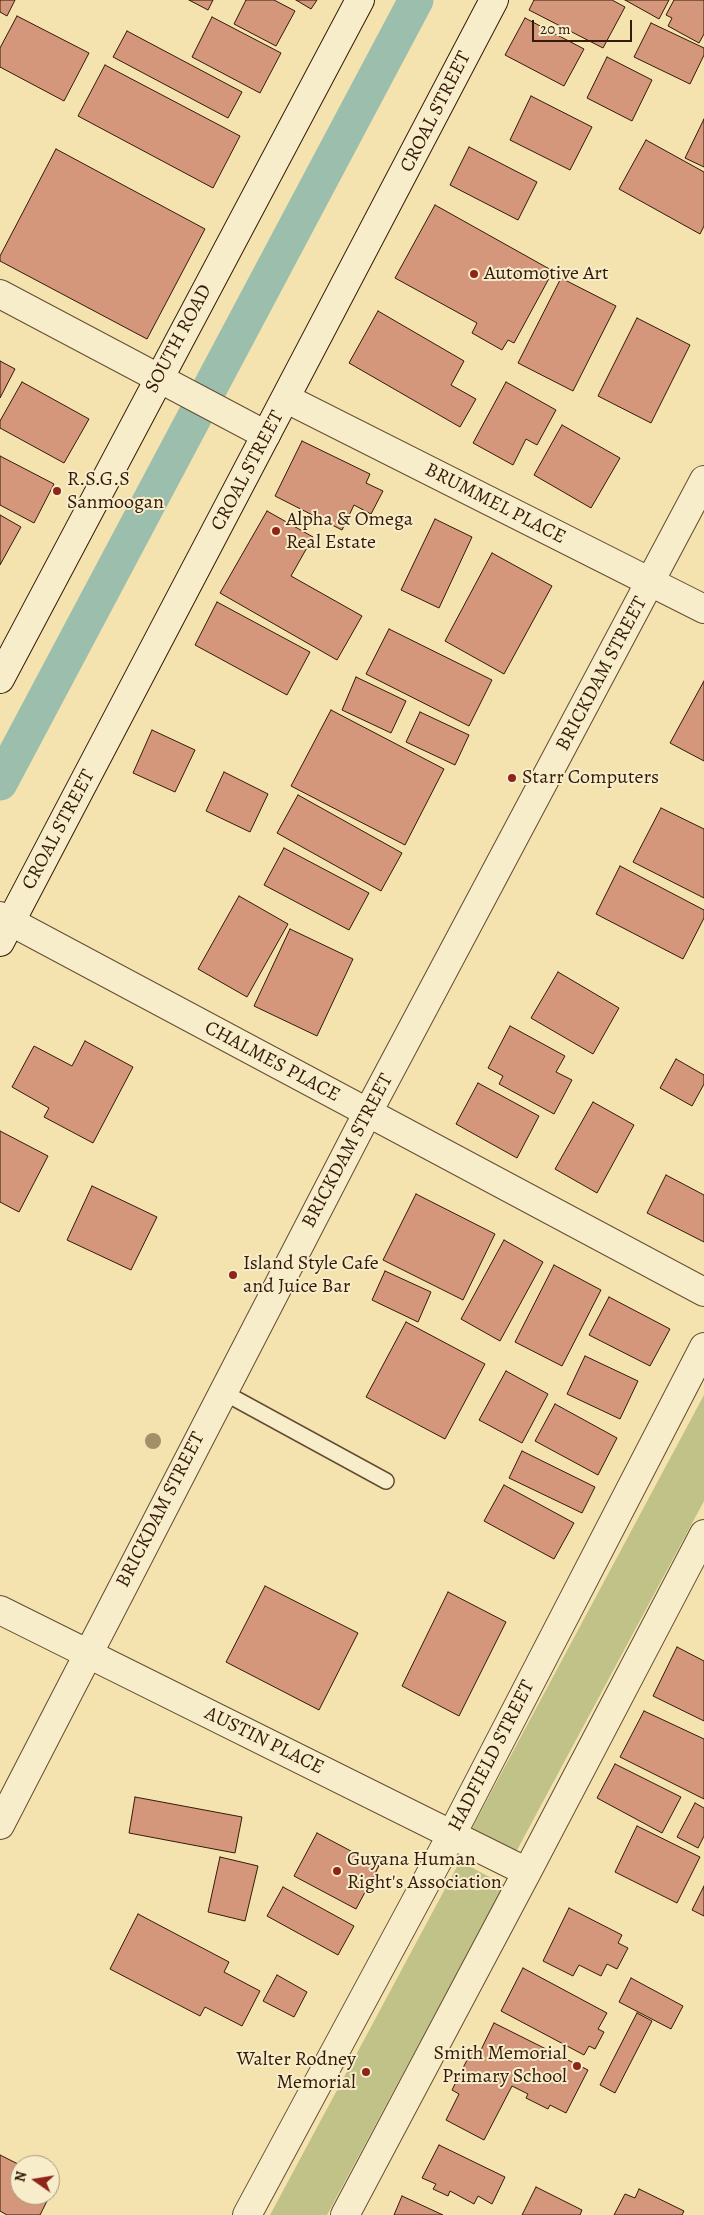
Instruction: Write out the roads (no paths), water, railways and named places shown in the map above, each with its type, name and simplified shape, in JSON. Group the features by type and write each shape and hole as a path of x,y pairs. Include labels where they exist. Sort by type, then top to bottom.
{"street":[{"name":"SOUTH ROAD","path":"0,679 165,381 360,0"},
{"name":"CROAL STREET","path":"4,927 266,435 287,399 494,0"},
{"path":"0,294 266,435"},
{"name":"BRUMMEL PLACE","path":"287,399 704,609"},
{"name":"BRICKDAM STREET","path":"0,1825 87,1653 367,1114 651,583 704,480"},
{"name":"CHALMES PLACE","path":"4,927 367,1114 704,1292"},
{"name":"HADFIELD STREET","path":"247,2215 452,1834 704,1347"},
{"path":"345,2215 528,1872 704,1534"},
{"name":"AUSTIN PLACE","path":"0,1610 528,1872"}],"lane":[{"path":"223,1392 386,1481"}],"waterway":[{"path":"0,783 416,0"}],"place":[{"name":"Automotive Art","path":"474,274"},
{"name":"R.S.G.S Sanmoogan","path":"57,491"},
{"name":"Alpha & Omega Real Estate","path":"276,531"},
{"name":"Starr Computers","path":"512,778"},
{"name":"Island Style Cafe and Juice Bar","path":"233,1275"},
{"name":"Guyana Human Right's Association","path":"337,1871"},
{"name":"Smith Memorial Primary School","path":"577,2066"},
{"name":"Walter Rodney Memorial","path":"366,2072"}]}
